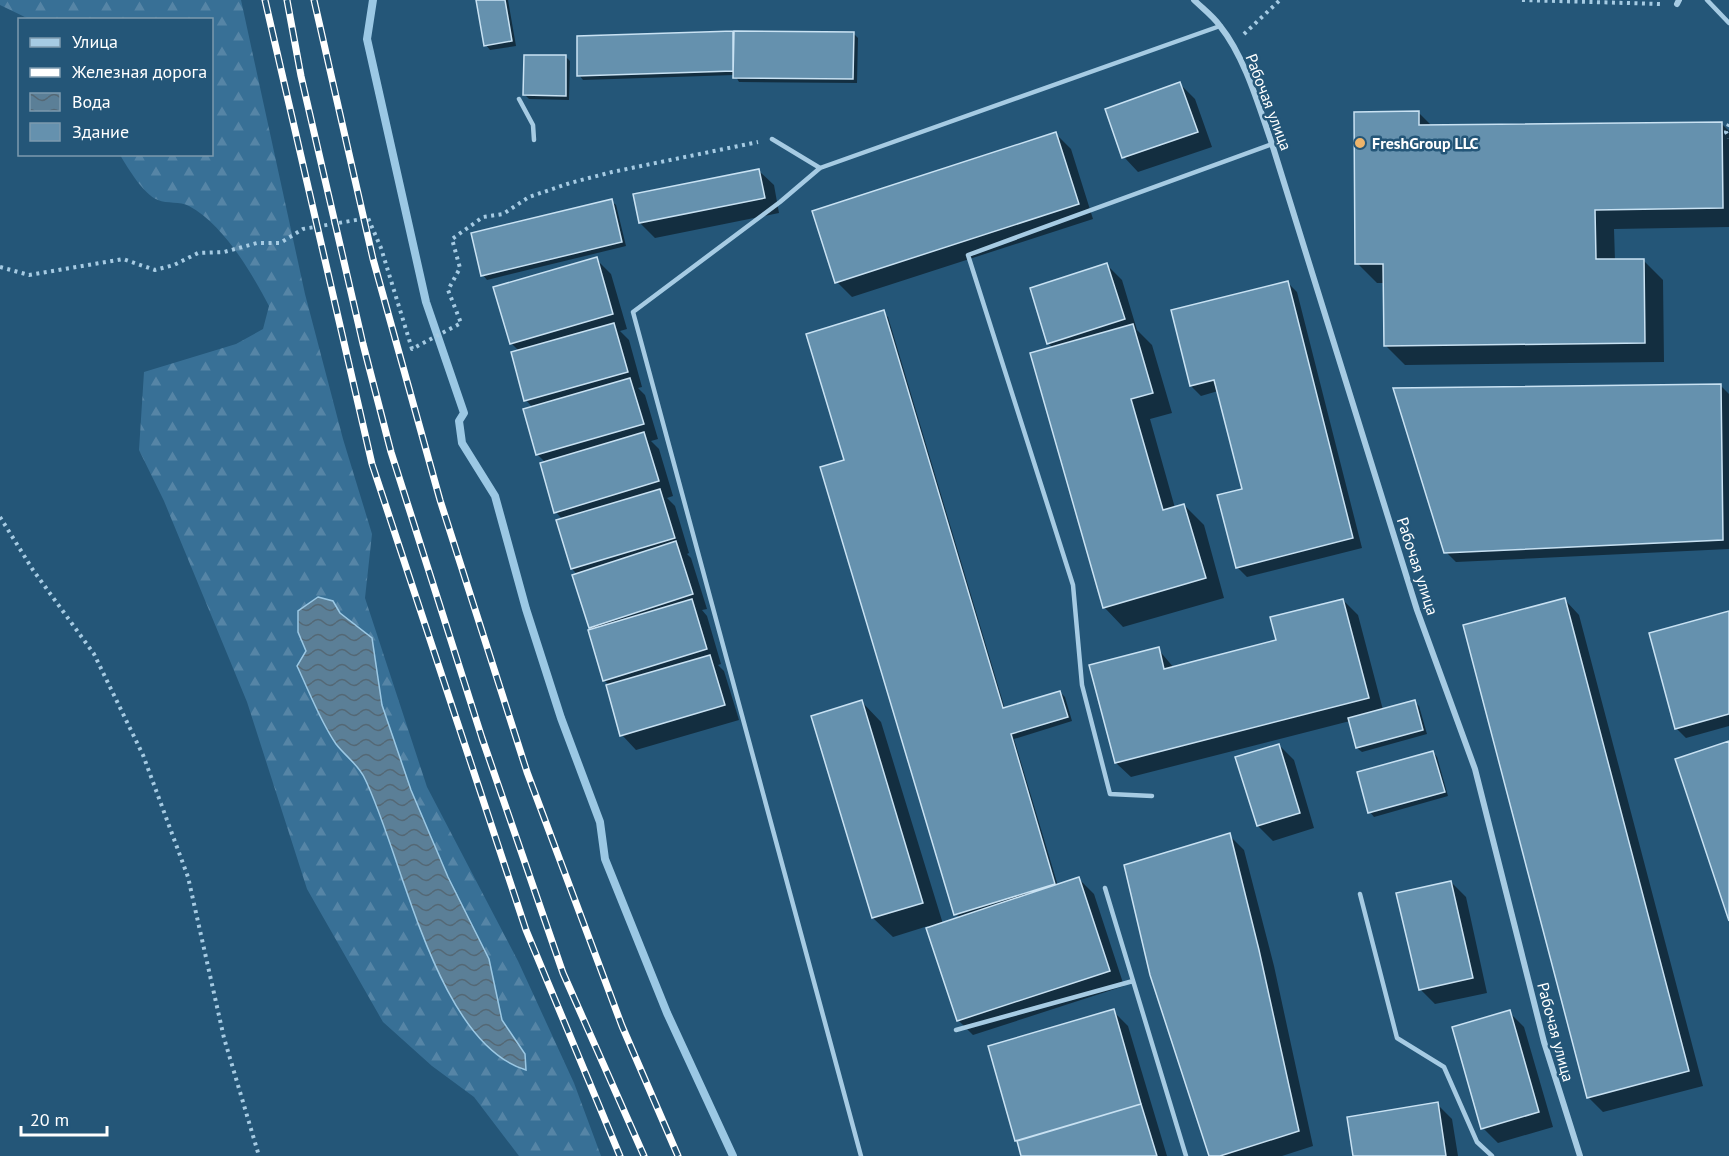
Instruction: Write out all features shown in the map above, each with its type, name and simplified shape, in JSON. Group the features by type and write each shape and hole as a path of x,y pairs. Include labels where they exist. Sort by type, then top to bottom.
{"street":[{"name":"Рабочая улица","path":"1194,0 1220,26 1233,49 1254,92 1272,144 1417,610 1476,769 1544,1042 1580,1156"}],"lane":[{"path":"1707,0 1729,23"},
{"path":"861,1156 633,312 780,202 820,168 1220,26"},
{"path":"519,99 533,125 534,140"},
{"path":"772,139 820,168"},
{"path":"1152,796 1110,794 1082,685 1073,585 968,255 1272,144"},
{"path":"1105,888 1186,1156"},
{"path":"1360,894 1397,1038 1444,1067 1477,1142 1492,1156"},
{"path":"956,1030 1133,981"}],"path":[{"path":"1233,49 1244,34 1280,0"},
{"path":"1522,0 1678,2"},
{"path":"1728,124 1729,138"},
{"path":"0,267 29,275 123,258 155,270 174,265 198,253 224,252 257,243 280,243 303,229 368,218 381,248 412,349 462,323 448,290 460,268 452,239 483,217 503,214 529,197 612,172 772,139"},
{"path":"0,517 33,570 94,654 143,755 188,877 224,1038 259,1156"}],"green space":[{"path":"0,0 241,0 305,294 343,439 372,534 365,598 427,787 518,961 574,1083 601,1156 519,1156 474,1097 432,1066 383,1022 307,889 247,702 164,501 139,450 144,372 236,344 263,329 269,306 245,264 214,225 189,206 152,197 136,180 121,156 213,156 213,18 27,18 0,5"}],"water":[{"path":"318,597 333,601 340,613 372,638 382,705 411,790 448,877 489,959 502,1020 525,1054 526,1070 495,1053 468,1024 446,987 426,944 365,779 330,735 297,666 306,651 298,632 298,611"}],"building":[{"path":"476,0 505,0 512,41 484,46"},
{"path":"733,31 733,71 577,76 577,36"},
{"path":"734,31 854,32 853,79 733,78"},
{"path":"524,55 566,55 566,96 523,95"},
{"path":"1180,82 1198,132 1122,158 1105,109"},
{"path":"1419,111 1419,125 1722,122 1723,208 1595,210 1596,259 1644,259 1645,343 1384,346 1383,264 1355,264 1354,112"},
{"path":"1056,132 1079,204 835,283 812,211"},
{"path":"759,169 765,198 639,223 633,194"},
{"path":"612,199 622,242 481,276 471,233"},
{"path":"597,257 613,314 510,344 493,287"},
{"path":"1107,263 1125,319 1047,344 1030,288"},
{"path":"1288,281 1353,538 1236,568 1217,495 1242,489 1214,380 1190,386 1171,310"},
{"path":"884,310 1003,708 1060,691 1068,717 1011,734 1055,884 954,915 820,467 844,460 806,334"},
{"path":"614,323 628,372 524,401 511,352"},
{"path":"1133,324 1153,393 1131,399 1163,510 1184,504 1206,578 1103,608 1030,353"},
{"path":"630,378 644,424 536,455 523,409"},
{"path":"1721,384 1723,540 1444,553 1393,388"},
{"path":"644,432 659,481 554,513 540,463"},
{"path":"660,489 675,538 571,569 556,520"},
{"path":"676,541 693,594 589,628 572,575"},
{"path":"1565,598 1689,1071 1587,1098 1463,625"},
{"path":"692,599 707,649 603,681 588,630"},
{"path":"1343,599 1369,698 1115,763 1089,665 1159,647 1164,669 1276,640 1270,617"},
{"path":"1729,611 1729,714 1675,729 1649,633"},
{"path":"710,655 725,705 620,736 606,685"},
{"path":"862,700 923,903 872,918 811,716"},
{"path":"1415,700 1423,730 1356,748 1348,718"},
{"path":"1729,741 1729,921 1675,759"},
{"path":"1279,744 1300,813 1257,826 1235,757"},
{"path":"1433,751 1445,792 1368,813 1357,772"},
{"path":"1230,833 1259,950 1299,1131 1220,1156 1209,1156 1150,975 1124,865"},
{"path":"1079,877 1110,971 957,1021 926,928"},
{"path":"1451,881 1473,978 1419,990 1396,893"},
{"path":"1114,1009 1141,1104 1015,1141 988,1046"},
{"path":"1510,1010 1539,1112 1481,1129 1452,1027"},
{"path":"1438,1102 1446,1156 1353,1156 1347,1117"},
{"path":"1141,1104 1157,1156 1021,1156 1017,1141"}],"waterway":[{"path":"373,0 367,39 426,302 464,413 459,421 462,443 495,496 526,609 561,718 600,822 605,859 667,1013 733,1156"}],"railway":[{"path":"265,0 372,464 526,930 620,1156"},
{"path":"287,0 301,76 363,344 391,452 482,738 563,973 644,1156"},
{"path":"314,0 373,259 440,500 527,772 622,1026 678,1156"}],"place":[{"name":"FreshGroup LLC","path":"1360,143"}]}
